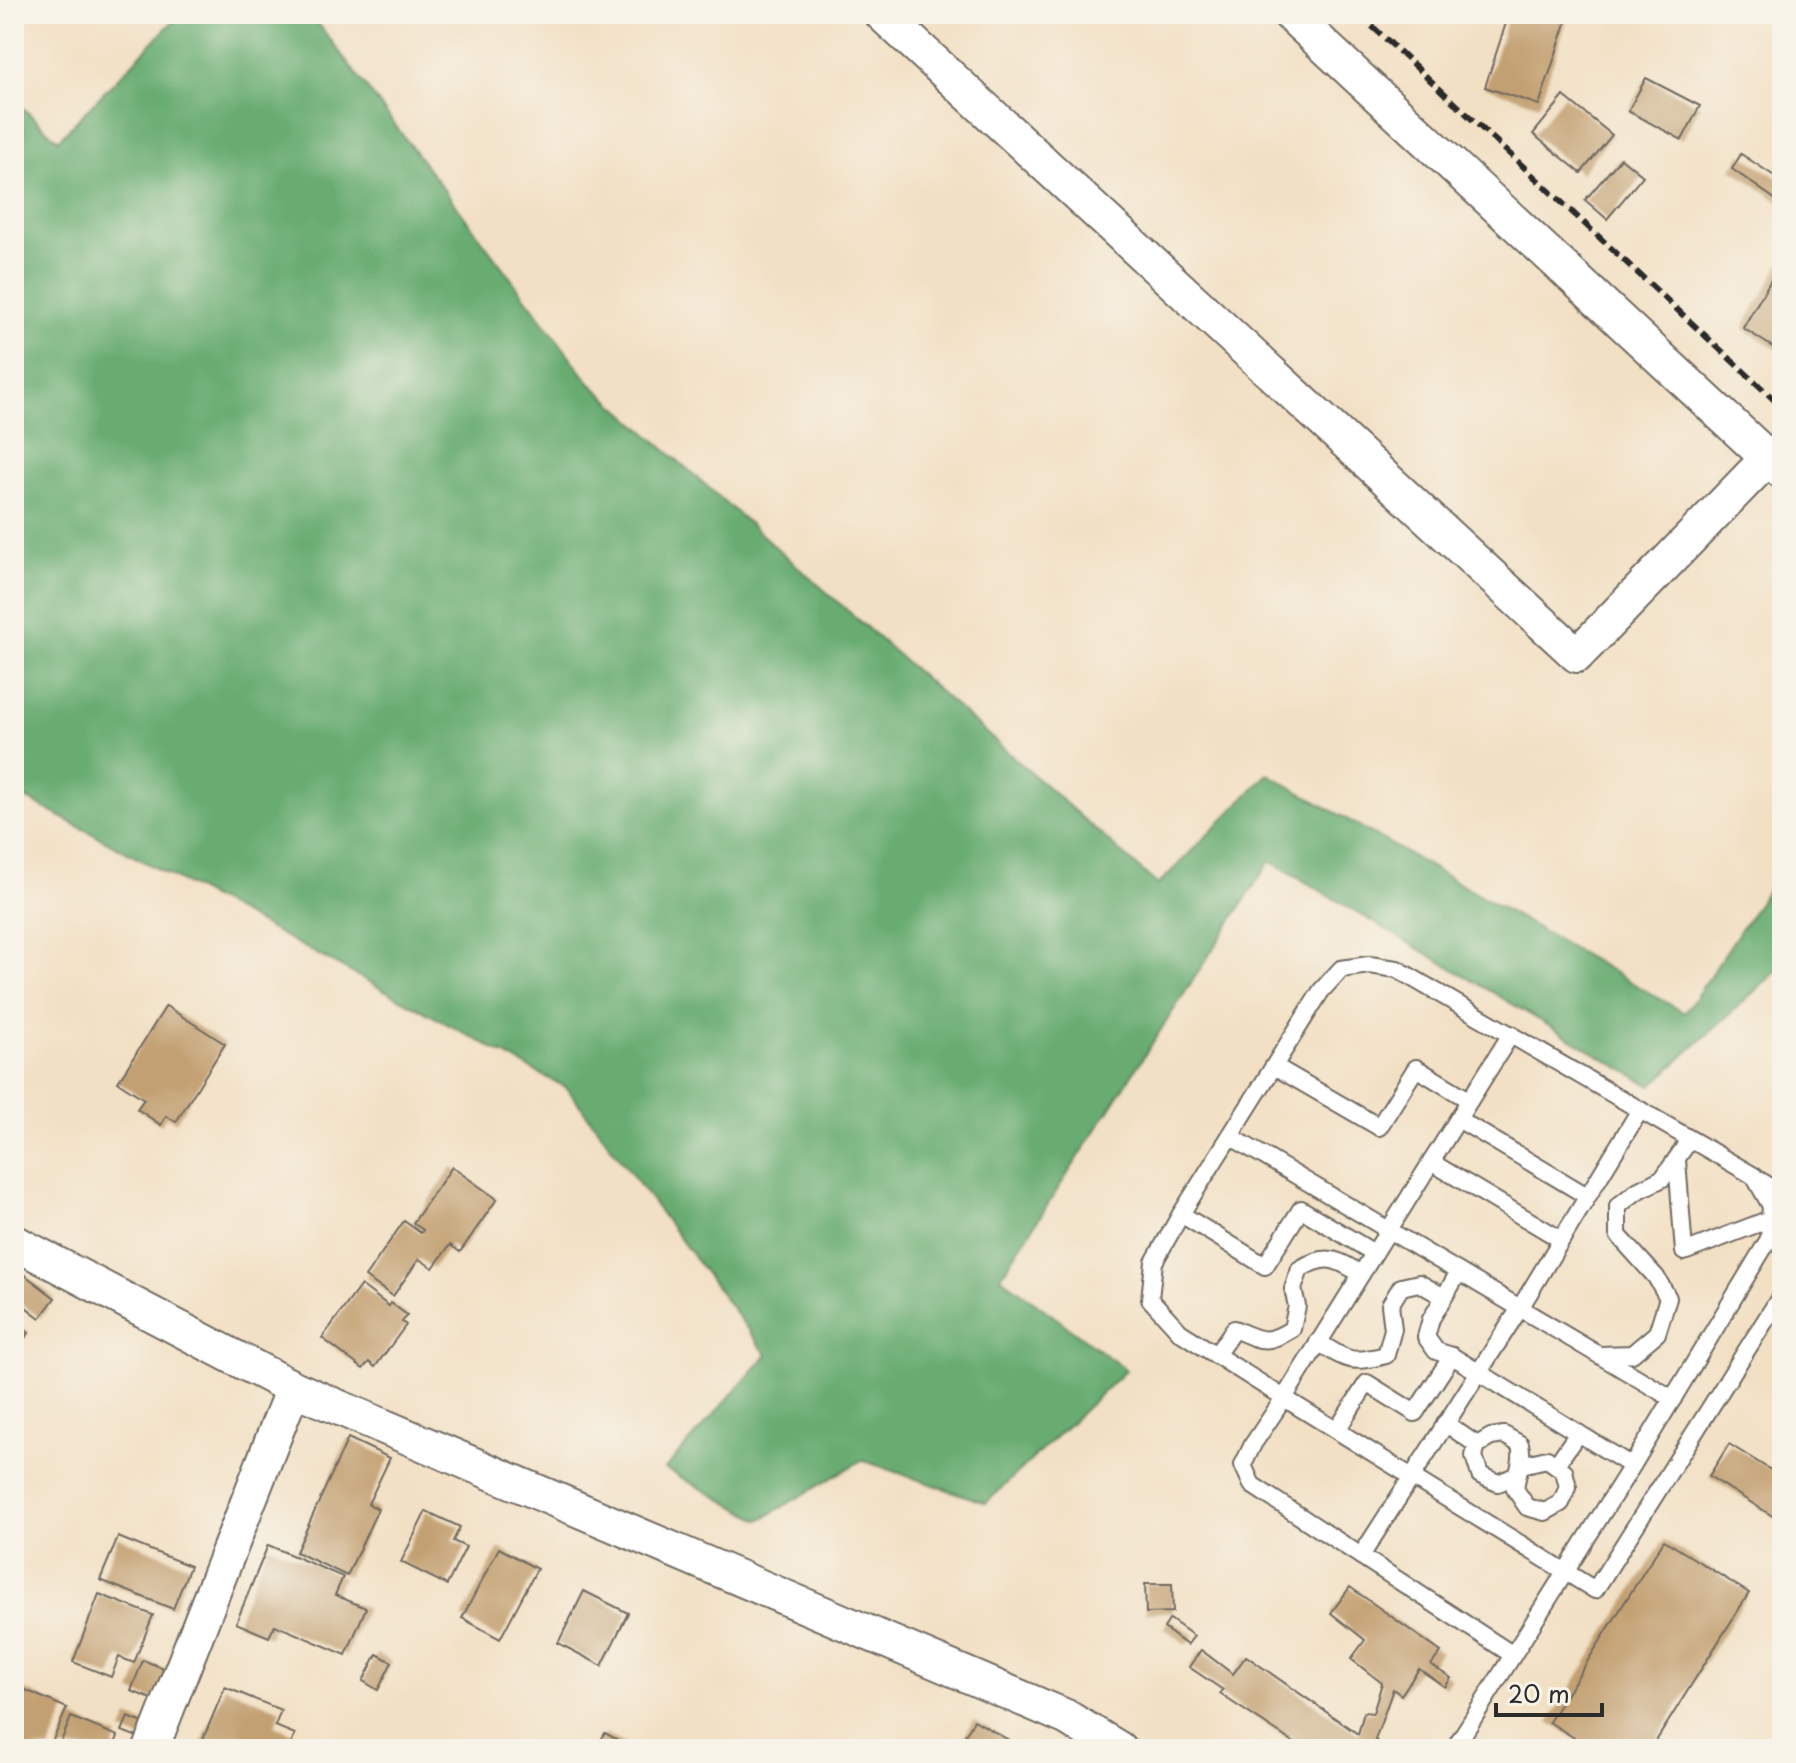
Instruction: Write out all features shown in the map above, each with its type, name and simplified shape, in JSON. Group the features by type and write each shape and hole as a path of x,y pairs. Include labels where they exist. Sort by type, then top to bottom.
{"street":[{"path":"882,14 1577,655 1775,465 1290,14"},
{"path":"14,1242 293,1388 1066,1717 1119,1749"},
{"path":"151,1749 293,1388"}],"lane":[{"path":"1782,1194 1397,969 1369,965 1341,969 1321,991 1181,1214 1154,1262 1150,1299 1180,1332 1595,1590 1782,1294"},
{"path":"1511,1034 1253,1444 1243,1465 1252,1485 1513,1655"},
{"path":"1274,1066 1379,1127 1416,1068 1469,1100"},
{"path":"1361,1556 1520,1308 1640,1110"},
{"path":"1458,1119 1587,1196"},
{"path":"1230,1136 1673,1399"},
{"path":"1599,1355 1632,1354 1657,1333 1668,1298 1656,1277 1618,1235 1618,1206 1637,1191 1663,1178 1689,1141"},
{"path":"1677,1160 1684,1252 1770,1219"},
{"path":"1431,1162 1560,1239"},
{"path":"1454,1749 1566,1573 1769,1239 1771,1206 1754,1176"},
{"path":"1181,1214 1265,1266 1301,1209 1374,1253"},
{"path":"1216,1355 1234,1329 1253,1338 1273,1341 1292,1329 1297,1306 1293,1289 1300,1269 1317,1259 1339,1261 1361,1274"},
{"path":"1459,1272 1431,1319 1426,1337 1436,1351 1452,1356 1632,1466"},
{"path":"1318,1342 1340,1356 1360,1362 1386,1355 1393,1329 1390,1305 1401,1287 1419,1283 1444,1297"},
{"path":"1337,1430 1367,1383 1415,1413 1452,1356"},
{"path":"1445,1423 1477,1445"},
{"path":"1556,1465 1578,1433"},
{"path":"1519,1471 1498,1483 1480,1475 1474,1456 1477,1445 1491,1437 1504,1435 1520,1444 1523,1458 1519,1471 1515,1489 1527,1507 1545,1512 1561,1503 1568,1487 1564,1471 1547,1459 1519,1471"}],"green space":[{"path":"180,14 311,14 590,383 1158,885 1268,774 1685,1013 1782,868 1782,966 1651,1086 1270,861 1001,1277 1126,1370 986,1503 862,1460 760,1520 665,1469 767,1355 567,1088 14,792 14,100 58,140"}],"building":[{"path":"1509,14 1569,14 1539,105 1485,87"},
{"path":"1646,78 1700,106 1682,140 1628,111"},
{"path":"1564,96 1612,135 1581,173 1533,134"},
{"path":"1741,154 1782,181 1782,204 1732,169"},
{"path":"1621,158 1643,176 1607,219 1585,200"},
{"path":"1782,261 1782,353 1743,328"},
{"path":"166,1006 225,1044 176,1122 166,1116 161,1125 137,1109 144,1099 118,1082"},
{"path":"452,1167 497,1199 460,1252 450,1245 433,1268 419,1259 393,1296 365,1277 404,1221 421,1233 423,1230 413,1223"},
{"path":"25,1275 55,1298 40,1318 14,1298 14,1289"},
{"path":"361,1285 407,1315 402,1322 406,1325 375,1367 369,1362 363,1369 322,1338"},
{"path":"14,1321 29,1333 14,1351"},
{"path":"348,1438 390,1458 368,1504 378,1509 347,1576 296,1552"},
{"path":"1729,1444 1782,1477 1782,1522 1709,1476"},
{"path":"426,1511 460,1527 453,1541 466,1547 447,1585 401,1562"},
{"path":"118,1537 190,1566 173,1609 100,1580"},
{"path":"1664,1540 1749,1593 1651,1749 1592,1749 1549,1722"},
{"path":"268,1545 343,1577 335,1595 366,1608 346,1655 275,1625 269,1637 236,1623"},
{"path":"499,1548 537,1569 500,1639 462,1618"},
{"path":"1145,1584 1172,1584 1173,1612 1146,1613"},
{"path":"1350,1587 1441,1652 1431,1665 1451,1678 1445,1687 1419,1669 1401,1695 1393,1689 1375,1740 1388,1749 1303,1749 1220,1694 1223,1690 1189,1667 1201,1650 1233,1674 1246,1656 1358,1734 1364,1712 1373,1713 1382,1683 1351,1659 1365,1640 1331,1613"},
{"path":"584,1591 628,1613 602,1666 558,1643"},
{"path":"99,1594 153,1615 134,1663 119,1657 111,1677 73,1662"},
{"path":"1170,1619 1194,1636 1187,1645 1164,1628"},
{"path":"377,1654 392,1662 378,1690 363,1681"},
{"path":"143,1660 175,1673 162,1703 131,1691"},
{"path":"14,1685 67,1708 49,1749 14,1749"},
{"path":"225,1687 281,1710 275,1726 295,1734 289,1749 208,1749 200,1746"},
{"path":"71,1717 118,1736 113,1749 58,1749"},
{"path":"128,1717 151,1726 145,1740 122,1731"},
{"path":"974,1720 1024,1749 957,1749"},
{"path":"605,1733 634,1749 596,1749"}],"railway":[{"path":"1359,14 1782,407"}]}
